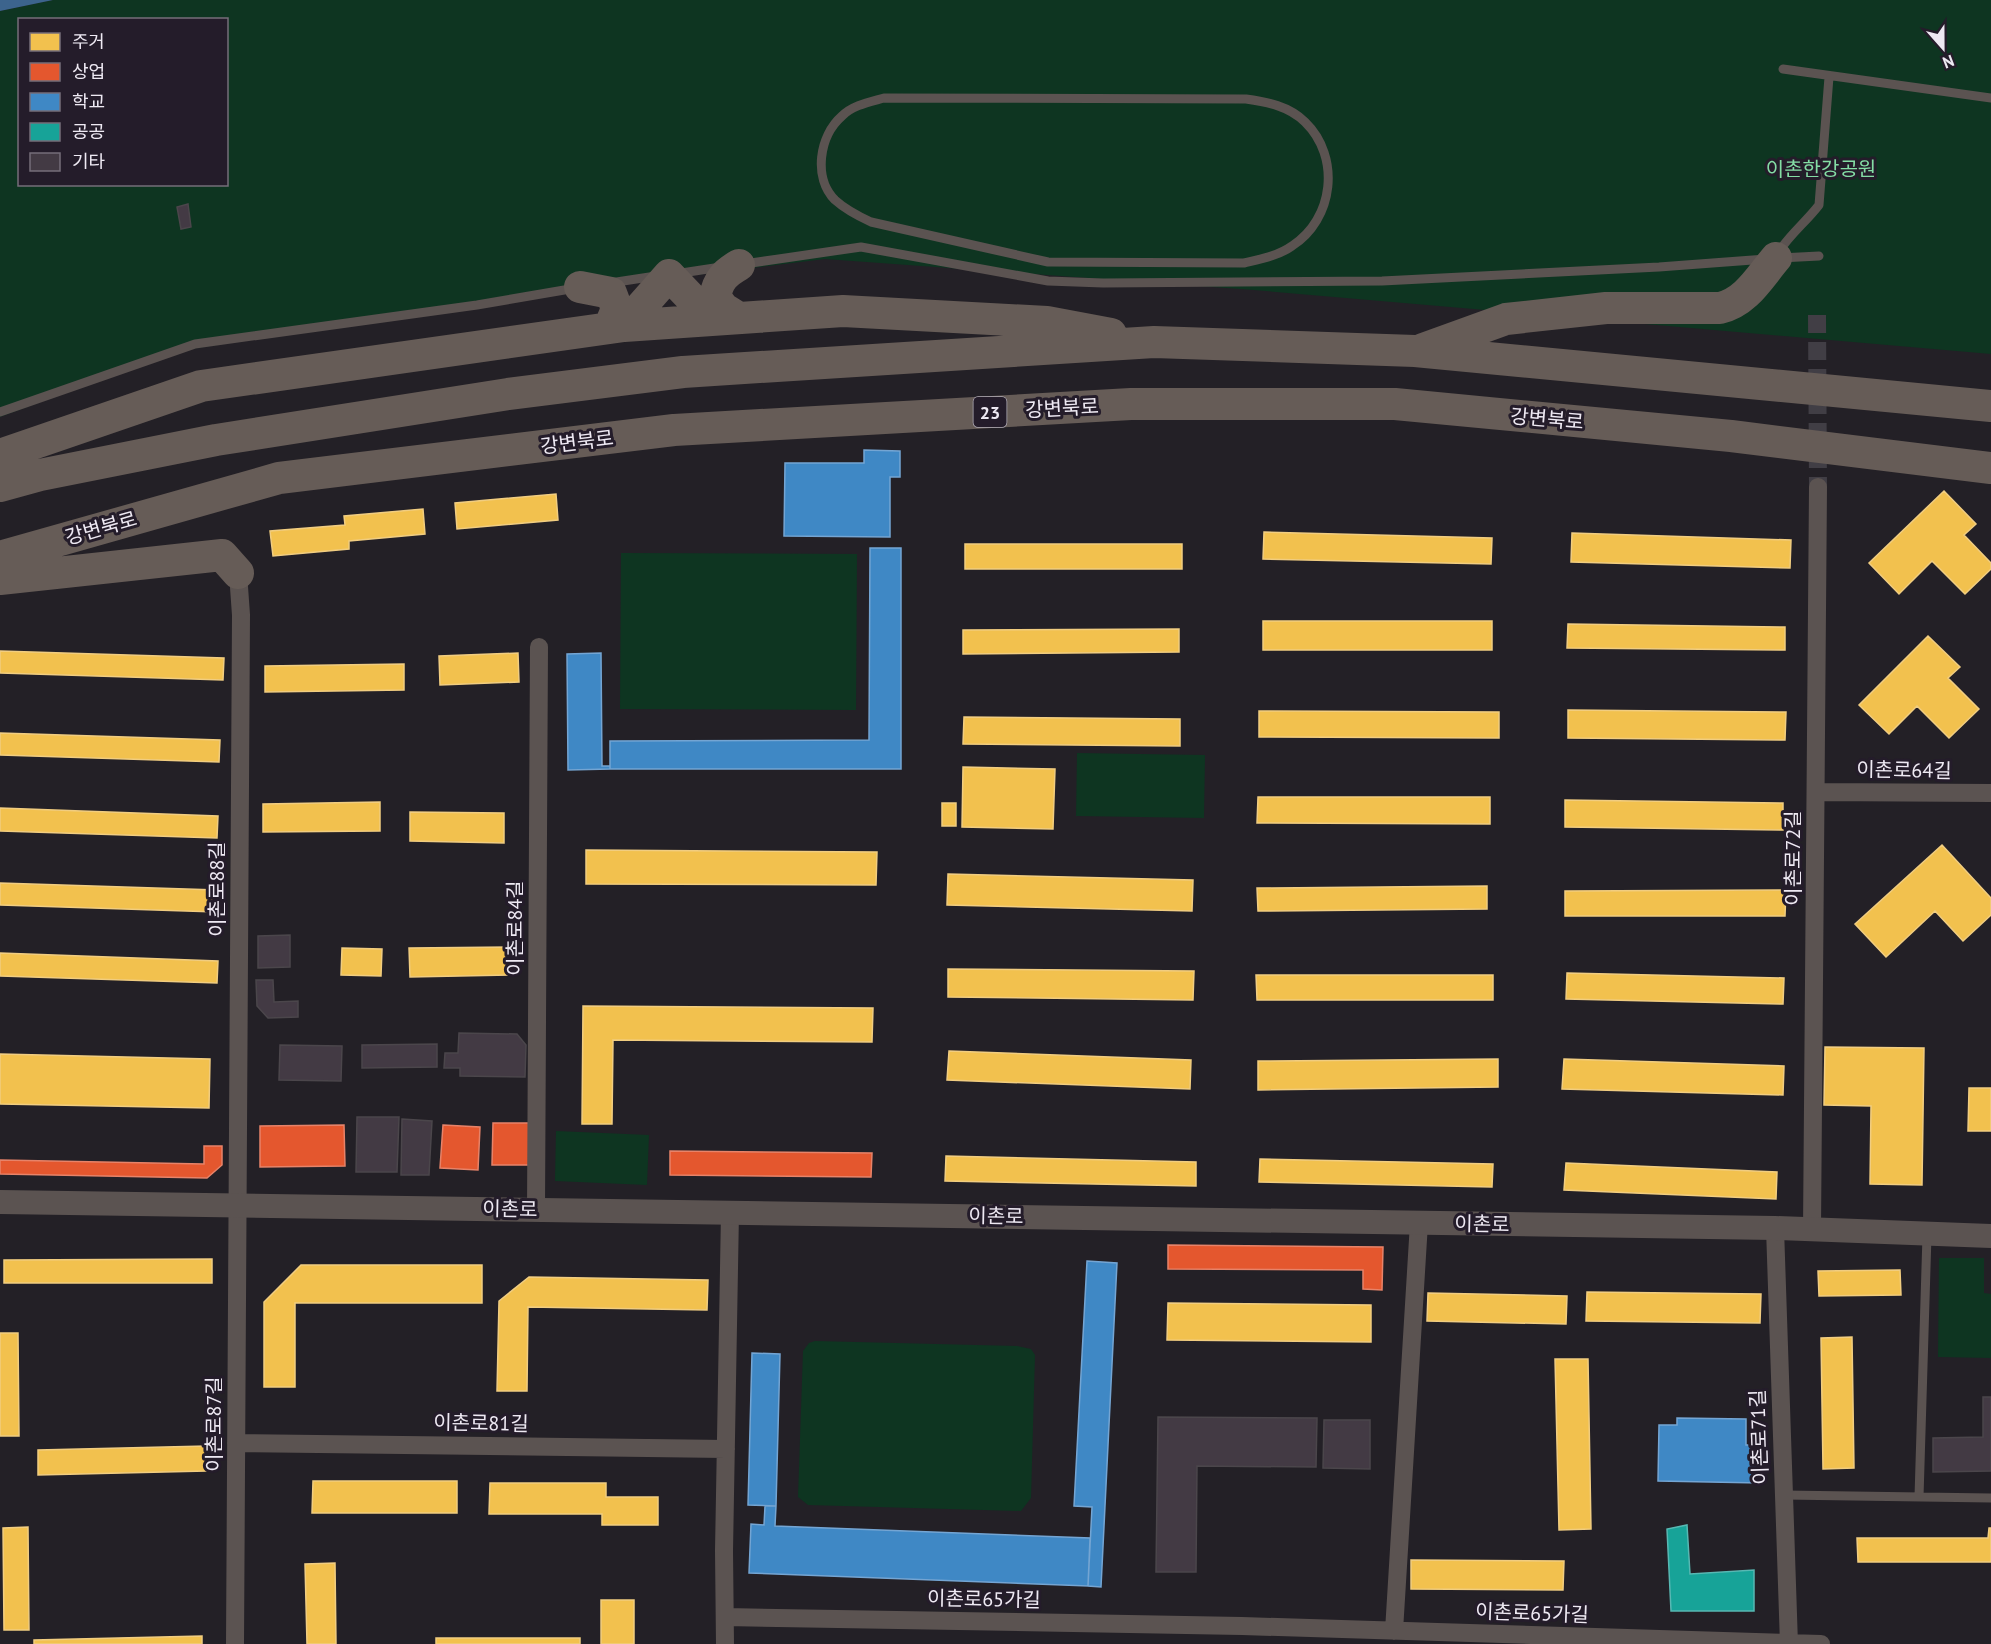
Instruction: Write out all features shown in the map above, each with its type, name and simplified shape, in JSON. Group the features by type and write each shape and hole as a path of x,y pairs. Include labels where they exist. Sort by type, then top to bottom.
{"highway":[{"path":"1415,351 1506,319 1606,308 1720,308 1734,305 1742,299 1776,258"},
{"path":"725,318 723,308 715,297 717,285 725,273 739,265"},
{"path":"616,327 669,275 725,318"},
{"path":"580,287 611,293 617,309 616,327"},
{"path":"0,455 201,386 616,327 843,310 1047,322 1154,342"},
{"path":"0,486 40,475 216,440 508,394 671,373 1154,342 1415,351 1916,401 1991,406"},
{"path":"1916,401 1991,418"},
{"name":"강변북로","path":"0,557 279,478 674,430 1131,404 1395,404 1731,436 1991,468"},
{"path":"0,579 222,555 238,573"}],"street":[{"name":"이촌로72길","path":"1812,1229 1818,487"},
{"name":"이촌로88길","path":"238,573 242,615 238,1205"},
{"name":"이촌로84길","path":"536,1210 539,647"},
{"name":"이촌로64길","path":"1816,792 1991,794"},
{"name":"이촌로","path":"0,1202 1775,1228 1991,1236"},
{"name":"이촌로87길","path":"235,1644 238,1205"},
{"path":"725,1644 730,1212"},
{"path":"1394,1631 1419,1223"},
{"name":"이촌로71길","path":"1775,1228 1789,1644"},
{"name":"이촌로81길","path":"236,1443 726,1449"},
{"name":"이촌로65가길","path":"725,1617 1242,1635 1394,1631 1821,1644"}],"lane":[{"path":"1783,69 1991,98"},
{"path":"1776,258 1787,238 1807,221 1819,205 1829,76"},
{"path":"884,99 1246,99 1269,102 1289,110 1305,122 1318,139 1324,154 1330,186 1324,209 1311,229 1293,246 1270,257 1244,263 1048,262 871,222 850,212 833,198 824,181 822,149 829,132 842,115 850,110 884,99"},
{"path":"0,412 195,344 477,305 580,287 861,247 1048,281 1103,283 1382,281 1659,267 1819,256"},
{"path":"1919,1497 1927,1235"},
{"path":"1784,1495 1991,1498"}],"green space":[{"name":"이촌한강공원","path":"53,0 1991,0 1991,354 1254,290 825,259 559,292 178,351 0,417 0,11"},
{"path":"621,553 857,554 856,710 620,709"},
{"path":"1077,753 1205,755 1204,818 1076,816"},
{"path":"556,1131 649,1135 647,1185 555,1181"},
{"path":"1939,1258 1984,1258 1984,1293 1991,1294 1991,1358 1938,1357"},
{"path":"815,1341 1017,1346 1031,1349 1035,1355 1031,1498 1021,1511 808,1505 798,1497 803,1351 809,1343"}],"water":[{"path":"0,0 53,0 0,11"}],"building: 주거":[{"path":"1944,491 1976,524 1964,535 1991,563 1991,569 1965,594 1932,561 1899,594 1869,563"},
{"path":"556,494 558,520 457,529 455,503"},
{"path":"423,509 425,534 349,541 349,549 273,556 270,531 345,525 344,516"},
{"path":"1264,532 1492,538 1491,564 1263,559"},
{"path":"1572,533 1791,540 1790,568 1571,562"},
{"path":"965,544 1182,544 1182,569 965,569"},
{"path":"1263,621 1492,621 1492,650 1263,650"},
{"path":"1568,624 1785,627 1785,650 1567,648"},
{"path":"1179,629 1179,652 963,654 963,630"},
{"path":"1928,636 1960,667 1948,678 1979,709 1949,738 1917,706 1889,734 1859,705"},
{"path":"0,651 224,658 223,680 0,673"},
{"path":"518,653 519,682 440,685 439,656"},
{"path":"404,664 404,690 265,692 265,666"},
{"path":"1568,710 1786,712 1785,740 1568,738"},
{"path":"1259,711 1499,712 1499,738 1259,737"},
{"path":"964,717 1180,719 1180,746 963,744"},
{"path":"0,733 220,740 219,762 0,755"},
{"path":"963,767 1055,769 1053,829 962,827"},
{"path":"1258,797 1490,797 1490,824 1257,823"},
{"path":"1565,800 1783,803 1783,830 1565,827"},
{"path":"380,802 380,831 263,832 263,804"},
{"path":"942,803 956,803 956,826 942,826"},
{"path":"0,808 218,816 217,838 0,831"},
{"path":"410,812 504,813 504,843 410,841"},
{"path":"1942,845 1991,898 1991,915 1963,941 1935,911 1886,957 1855,924"},
{"path":"586,850 877,852 876,885 586,884"},
{"path":"948,874 1193,880 1192,911 947,905"},
{"path":"0,883 217,890 216,912 0,905"},
{"path":"1487,886 1487,909 1258,911 1257,888"},
{"path":"1786,890 1785,916 1565,916 1565,891"},
{"path":"510,947 510,975 410,977 409,948"},
{"path":"342,948 382,949 381,976 341,975"},
{"path":"0,953 218,961 217,983 0,976"},
{"path":"948,969 1194,971 1193,1000 948,997"},
{"path":"1567,973 1784,978 1783,1004 1566,999"},
{"path":"1256,975 1493,975 1493,1000 1257,1000"},
{"path":"583,1006 873,1008 872,1042 613,1040 612,1124 582,1124"},
{"path":"1825,1047 1924,1048 1922,1185 1870,1184 1871,1106 1824,1105"},
{"path":"949,1051 1191,1060 1190,1089 947,1080"},
{"path":"0,1054 210,1059 209,1108 0,1104"},
{"path":"1498,1059 1498,1087 1258,1090 1258,1061"},
{"path":"1564,1059 1784,1066 1783,1095 1562,1089"},
{"path":"1969,1088 1991,1088 1991,1131 1968,1131"},
{"path":"946,1156 1196,1162 1196,1186 945,1181"},
{"path":"1260,1159 1493,1164 1492,1187 1259,1182"},
{"path":"1566,1163 1777,1172 1776,1199 1564,1190"},
{"path":"212,1259 212,1283 4,1283 4,1260"},
{"path":"301,1265 482,1265 482,1303 295,1303 295,1387 264,1387 264,1302"},
{"path":"1900,1270 1901,1295 1819,1296 1818,1271"},
{"path":"529,1277 708,1280 707,1310 528,1307 527,1391 497,1391 499,1301"},
{"path":"1587,1292 1761,1294 1760,1323 1586,1321"},
{"path":"1428,1293 1567,1296 1566,1324 1427,1321"},
{"path":"1168,1303 1371,1305 1371,1342 1167,1340"},
{"path":"0,1333 18,1333 19,1436 0,1436"},
{"path":"1852,1337 1854,1468 1823,1469 1821,1338"},
{"path":"1555,1359 1588,1359 1591,1529 1559,1530"},
{"path":"206,1446 206,1471 38,1475 38,1450"},
{"path":"313,1481 457,1481 457,1513 312,1513"},
{"path":"490,1483 606,1483 606,1497 658,1497 658,1525 602,1525 602,1514 489,1514"},
{"path":"28,1527 29,1630 4,1630 3,1528"},
{"path":"1989,1528 1991,1528 1991,1562 1858,1562 1857,1538 1988,1538"},
{"path":"1411,1560 1564,1561 1563,1590 1411,1589"},
{"path":"335,1563 336,1644 307,1644 305,1564"},
{"path":"601,1600 634,1600 634,1644 601,1644"},
{"path":"202,1636 202,1644 34,1644 34,1640"},
{"path":"436,1638 580,1638 580,1644 436,1644"}],"building: 상업":[{"path":"493,1123 530,1123 529,1165 492,1165"},
{"path":"344,1125 345,1166 260,1167 260,1126"},
{"path":"443,1125 480,1127 478,1170 440,1168"},
{"path":"204,1146 222,1146 222,1165 207,1178 0,1174 0,1160 204,1164"},
{"path":"670,1151 872,1153 871,1177 670,1175"},
{"path":"1168,1245 1383,1247 1382,1290 1363,1289 1363,1270 1168,1269"}],"building: 학교":[{"path":"864,450 900,451 900,477 890,477 890,537 784,536 785,463 864,463"},
{"path":"870,548 901,548 901,769 610,769 610,741 869,740"},
{"path":"601,653 602,766 610,766 610,769 568,770 567,654"},
{"path":"1087,1261 1117,1263 1101,1587 1088,1586 1092,1507 1074,1506"},
{"path":"752,1353 780,1354 776,1506 748,1505"},
{"path":"1677,1418 1746,1419 1746,1445 1761,1445 1760,1483 1658,1481 1659,1425 1677,1425"},
{"path":"765,1506 776,1506 775,1526 1090,1538 1088,1586 749,1573 751,1524 764,1525"}],"building: 공공":[{"path":"1687,1525 1690,1574 1754,1570 1754,1611 1671,1611 1667,1529"}],"building: 기타":[{"path":"188,204 191,227 181,229 177,207"},
{"path":"290,935 290,967 258,968 258,936"},
{"path":"256,980 273,980 274,1002 298,1001 298,1017 268,1018 257,1006"},
{"path":"459,1033 517,1034 526,1045 525,1077 460,1076 460,1068 444,1068 445,1053 458,1053"},
{"path":"437,1044 437,1067 362,1068 362,1045"},
{"path":"280,1045 342,1046 341,1081 279,1080"},
{"path":"357,1117 399,1117 397,1172 356,1172"},
{"path":"402,1119 432,1121 429,1175 401,1175"},
{"path":"1983,1397 1991,1397 1991,1471 1933,1472 1933,1438 1983,1437"},
{"path":"1158,1417 1317,1418 1316,1467 1197,1466 1196,1572 1156,1572"},
{"path":"1324,1420 1370,1420 1370,1469 1323,1468"}],"tunnel":[{"path":"1817,315 1818,487"}]}
